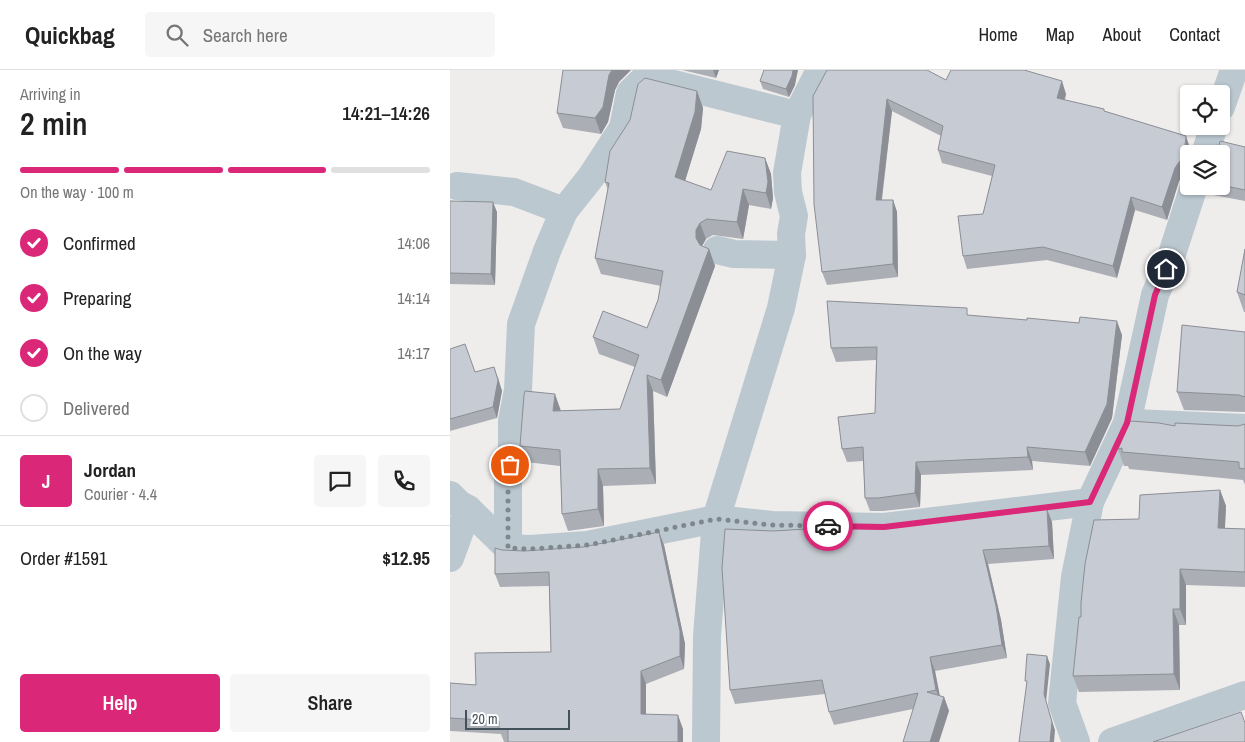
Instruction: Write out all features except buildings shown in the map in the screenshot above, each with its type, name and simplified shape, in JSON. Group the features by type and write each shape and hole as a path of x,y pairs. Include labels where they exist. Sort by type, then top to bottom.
{"street":[{"path":"706,742 706,636 716,519 781,308 792,255 794,216 788,192 787,173 797,114 820,70"},
{"path":"1229,85 1234,70"},
{"path":"508,548 508,482 512,447 512,421 518,390 521,324 546,251 564,212 591,177 623,128 630,93 646,77 797,114"},
{"path":"457,186 514,192 564,212"},
{"path":"1076,742 1062,703 1075,577 1090,502 1127,423 1155,295 1171,256 1191,195"},
{"path":"716,250 734,254 792,255"},
{"path":"1127,423 1245,428"},
{"path":"457,503 508,548 530,549 588,545 716,519 772,525 884,527 1090,502"},
{"path":"450,558 457,503"},
{"path":"1112,742 1245,695"}],"way so far":[{"path":"510,465 508,482 508,548 530,549 588,545 716,519 772,525 828,526"}],"route":[{"path":"828,526 884,527 1090,502 1127,423 1155,295 1166,269"}]}
